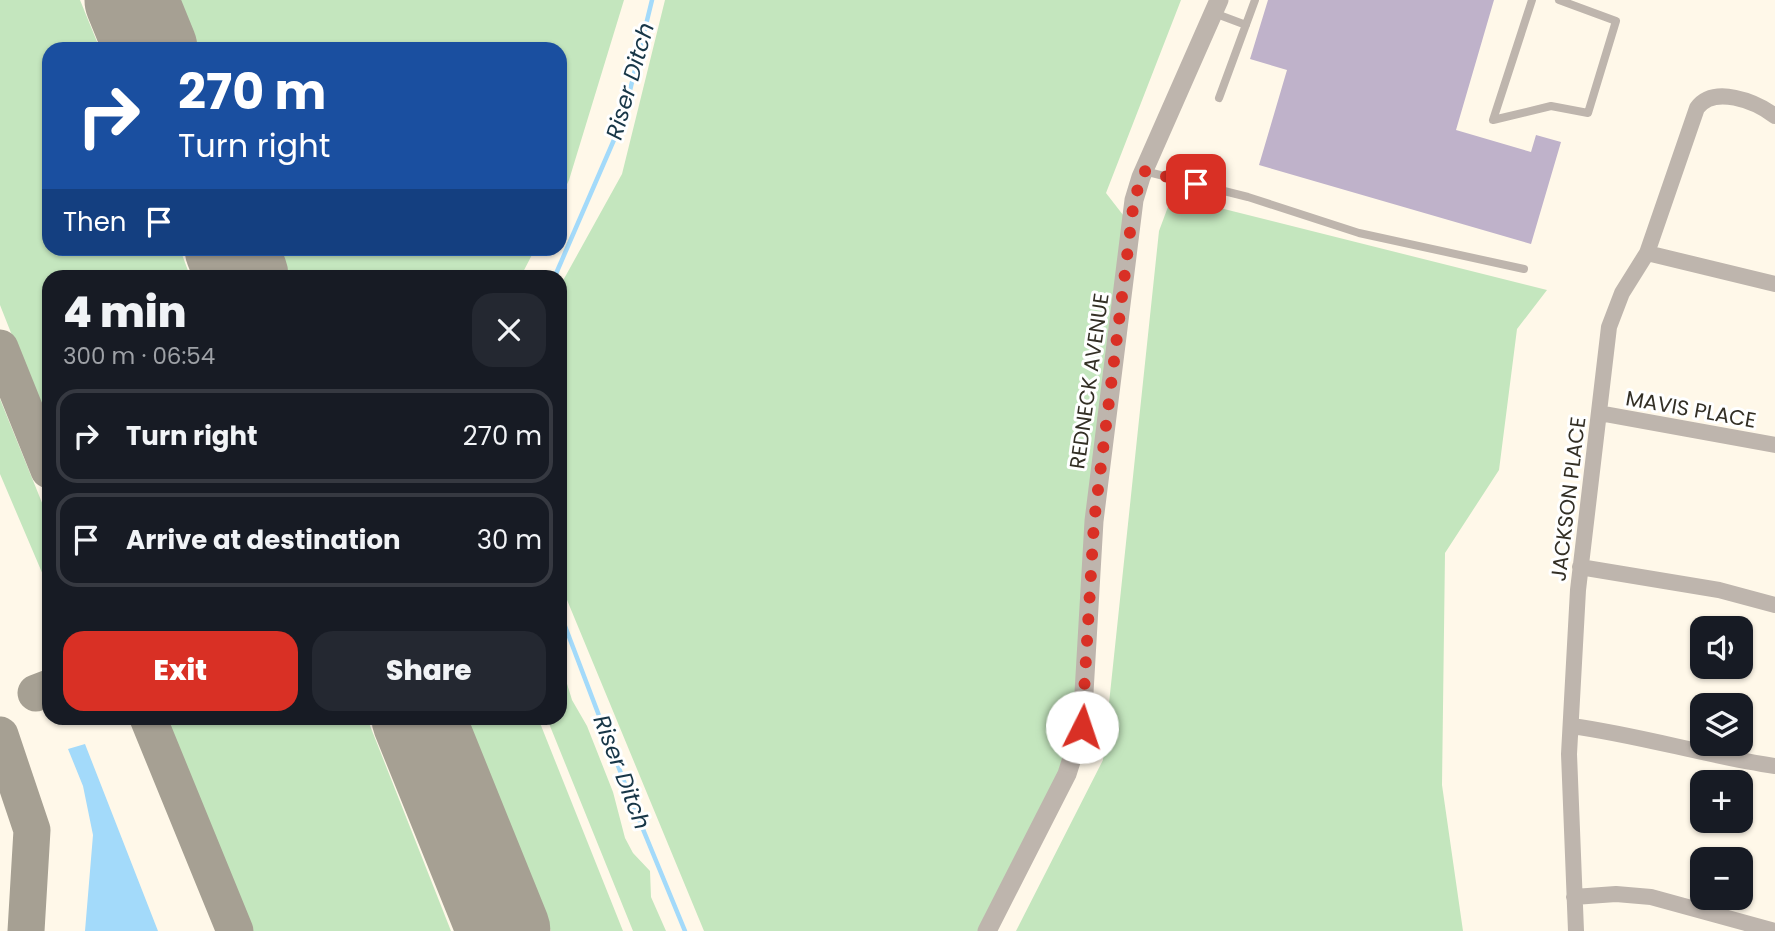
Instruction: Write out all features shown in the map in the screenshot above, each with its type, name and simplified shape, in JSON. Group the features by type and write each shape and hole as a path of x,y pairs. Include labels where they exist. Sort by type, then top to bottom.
{"street":[{"name":"REDNECK AVENUE","path":"987,931 1067,774 1082,727 1094,522 1122,315 1130,224 1144,171 1217,7"},
{"name":"JACKSON PLACE","path":"1576,931 1571,726 1580,567 1615,308 1647,253 1697,108 1710,96 1721,95 1775,116"},
{"path":"1647,253 1775,284"},
{"name":"MAVIS PLACE","path":"1599,413 1775,445"},
{"path":"1580,567 1719,590 1775,605"},
{"path":"1571,726 1615,732 1695,752 1775,766"},
{"path":"1574,897 1616,894 1651,897 1752,928 1775,931"}],"lane":[{"path":"1219,98 1239,51 1255,0"},
{"path":"1532,0 1493,120 1551,106 1588,113 1616,21 1559,0"},
{"path":"1217,7 1246,25"},
{"path":"1144,171 1248,197 1359,233 1524,270"}],"green space":[{"path":"0,0 80,0 97,42 42,42 42,256 183,256 188,270 42,270 42,411 0,305"},
{"path":"178,0 624,0 567,184 567,42 195,42"},
{"path":"665,0 1181,0 1106,193 1130,224 1082,727 984,931 704,931 567,600 567,273 622,174"},
{"path":"1172,196 1547,290 1517,329 1499,470 1445,553 1442,785 1463,931 1016,931 1103,760 1159,231"},
{"path":"281,256 531,256 524,270 287,270"},
{"path":"0,399 42,503 42,573 0,474"},
{"path":"567,684 613,792 625,838 633,853 650,871 651,897 666,931 633,931 550,726 567,725"},
{"path":"168,725 370,725 451,931 251,931"},
{"path":"468,725 541,725 623,931 551,931"}],"water":[{"path":"85,744 158,931 85,931 93,835 83,786 68,749"}],"building":[{"path":"1268,0 1494,0 1456,130 1531,152 1536,135 1561,142 1531,244 1259,165 1287,70 1250,59"}],"waterway":[{"name":"Riser Ditch","path":"567,248 623,119 652,0"},
{"name":"Riser Ditch","path":"558,270 564,256"},
{"name":"Riser Ditch","path":"567,631 633,805 685,931"}],"taxiway":[{"path":"228,256 231,270"},
{"path":"0,348 42,453"},
{"path":"36,693 42,691"},
{"path":"151,725 235,931"},
{"path":"0,735 32,830 26,931"},
{"path":"497,931 499,919"}],"runway":[{"path":"131,0 148,42"},
{"path":"234,256 240,270"},
{"path":"421,725 504,931"}],"route":[{"path":"1082,727 1094,522 1122,315 1134,200 1144,171 1196,184"}]}
